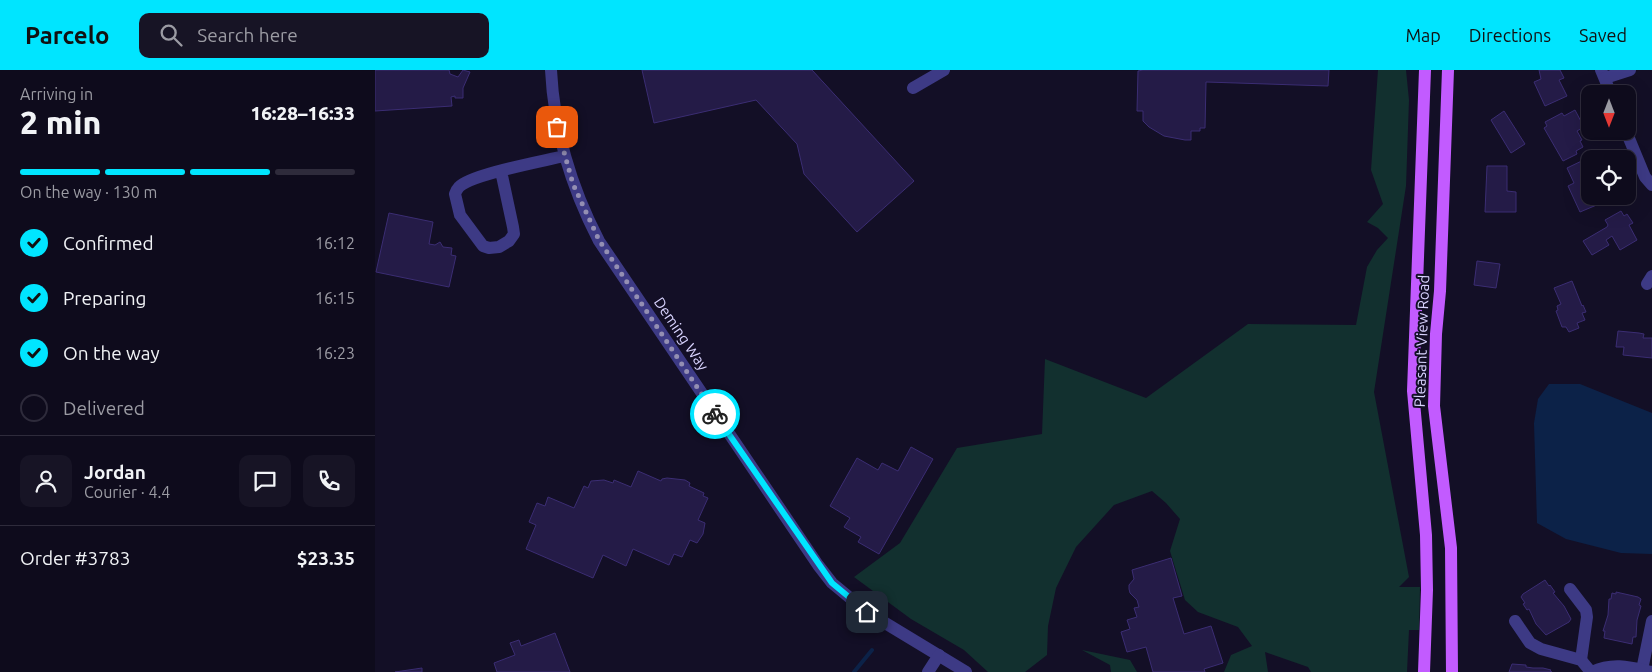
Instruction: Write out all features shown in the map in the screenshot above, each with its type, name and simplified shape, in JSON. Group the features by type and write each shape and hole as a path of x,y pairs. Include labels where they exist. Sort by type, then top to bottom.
{"main road":[{"name":"Pleasant View Road","path":"1425,70 1413,391 1426,535 1425,672"},
{"name":"Pleasant View Road","path":"1448,70 1441,291 1434,406 1451,548 1452,672"}],"street":[{"name":"Deming Way","path":"551,70 553,101 564,156 581,203 599,240 704,398 823,571 832,583 867,612 966,672"},
{"path":"913,88 944,70"},
{"path":"1603,74 1630,70"},
{"path":"1630,140 1645,177 1652,185"},
{"path":"501,171 513,234 509,241 499,247 489,248 483,246 461,215 455,194 459,186 472,179 501,171 564,156"},
{"path":"1570,589 1585,610 1587,617 1581,660"},
{"path":"1515,621 1531,644 1541,649 1581,660 1591,672 1605,666 1618,666 1647,671 1652,621"},
{"path":"928,672 939,655"}],"green space":[{"path":"1378,70 1406,70 1409,100 1406,186 1374,392 1409,577 1399,587 1420,587 1419,630 1409,630 1407,672 1311,672 1308,667 1265,652 1268,672 1224,672 1231,655 1252,646 1238,627 1198,612 1185,600 1170,551 1180,519 1152,491 1114,505 1076,547 1056,588 1048,626 1047,655 1025,672 988,672 964,650 911,619 854,577 900,543 957,448 1042,434 1045,359 1146,398 1248,324 1356,325 1367,267 1377,250 1388,238 1378,228 1367,222 1383,204 1371,170"},
{"path":"1082,650 1130,660 1137,672 1111,672 1110,665"}],"water":[{"path":"1549,384 1580,384 1652,413 1652,554 1621,553 1566,539 1537,523 1534,423 1538,399"}],"building":[{"path":"375,70 449,70 450,74 458,77 463,70 470,72 463,88 463,98 451,97 452,106 375,111"},
{"path":"642,70 812,70 914,181 857,232 804,174 797,144 756,100 654,123"},
{"path":"1329,70 1328,86 1206,82 1205,128 1200,128 1200,131 1191,131 1191,140 1185,140 1164,136 1149,127 1143,121 1143,111 1137,111 1138,71"},
{"path":"1539,70 1560,70 1564,78 1559,80 1567,96 1545,106 1534,82 1541,79"},
{"path":"1575,110 1581,121 1581,129 1577,131 1582,140 1580,141 1583,147 1576,151 1577,154 1563,161 1544,128 1547,126 1545,122 1562,113 1564,116"},
{"path":"1504,111 1525,144 1511,153 1491,120"},
{"path":"1581,161 1581,205 1597,205 1580,212 1568,186 1574,183 1567,168"},
{"path":"1487,166 1507,166 1507,191 1516,192 1516,212 1485,212"},
{"path":"1621,211 1624,216 1627,214 1633,223 1629,225 1637,240 1620,250 1612,236 1606,240 1609,245 1592,255 1583,241 1607,227 1608,225 1605,220"},
{"path":"389,213 433,222 429,244 435,245 440,242 443,247 452,248 451,255 456,256 449,287 376,272"},
{"path":"1477,261 1500,264 1496,288 1474,285"},
{"path":"1572,281 1586,312 1582,313 1585,320 1577,323 1579,328 1569,332 1566,327 1562,327 1556,311 1558,310 1557,306 1561,304 1554,288"},
{"path":"1618,331 1644,334 1643,338 1652,338 1652,358 1623,355 1624,347 1616,347"},
{"path":"911,447 933,459 879,554 858,542 861,537 844,527 850,518 830,506 857,458 878,470 882,463 898,471"},
{"path":"638,471 661,481 667,478 685,480 690,483 689,486 704,493 703,496 708,498 698,520 705,523 703,534 697,543 690,540 682,557 674,554 669,565 633,549 626,566 603,555 593,578 526,549 536,525 529,522 537,503 545,506 548,497 574,508 584,486 588,488 591,481 604,480 613,483 614,480 631,487"},
{"path":"1171,558 1182,596 1173,598 1184,634 1211,626 1223,663 1204,669 1205,672 1153,672 1146,647 1127,652 1121,632 1130,629 1127,620 1137,617 1134,608 1139,607 1137,600 1130,593 1129,589 1129,585 1134,579 1132,570"},
{"path":"1545,580 1555,592 1553,593 1564,606 1571,619 1546,635 1536,624 1529,609 1527,610 1523,604 1525,603 1521,597"},
{"path":"1616,592 1641,599 1636,637 1633,637 1632,644 1604,638 1605,631 1603,631 1608,615 1609,599 1611,599 1612,593 1616,594"},
{"path":"555,633 570,672 497,672 494,663 515,655 510,643 519,640 521,646"},
{"path":"1512,664 1543,668 1552,672 1509,672"},
{"path":"422,668 422,672 395,672"}],"waterway":[{"path":"854,672 872,650"}],"way so far":[{"path":"557,127 573,184 599,240 715,414"}],"route":[{"path":"715,414 818,565 832,583 867,612"}]}
